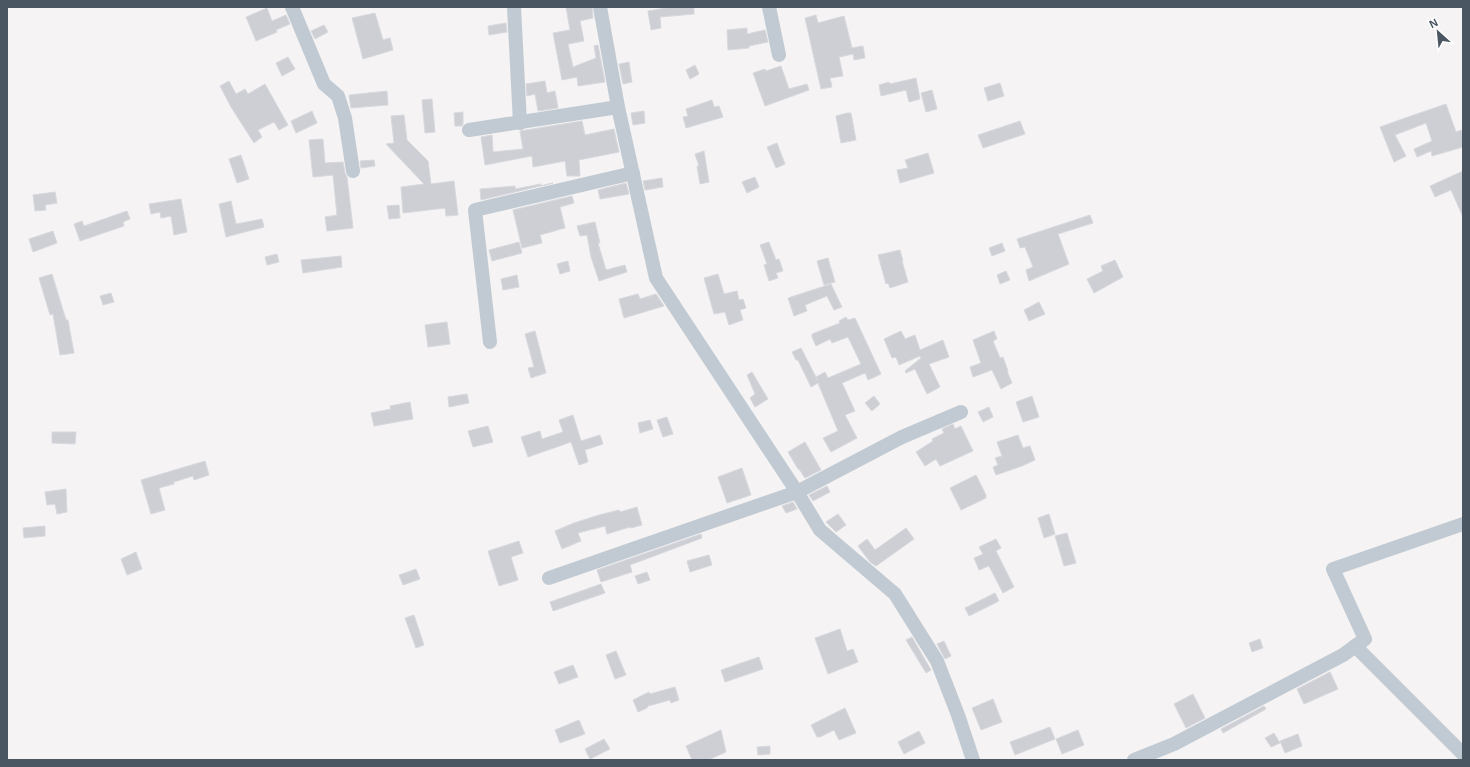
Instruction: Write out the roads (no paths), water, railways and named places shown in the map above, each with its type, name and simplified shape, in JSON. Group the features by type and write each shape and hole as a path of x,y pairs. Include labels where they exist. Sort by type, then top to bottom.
{"street":[{"path":"292,7 324,84 338,96 344,118 353,170"},
{"path":"514,7 520,123"},
{"path":"600,7 618,107 656,278 797,492 820,530 895,594 937,661 958,715 973,760"},
{"path":"769,7 779,55"},
{"path":"469,130 618,107"},
{"path":"490,342 475,210 633,173"},
{"path":"549,578 797,492 902,437 961,412"},
{"path":"1134,760 1174,744 1343,655 1365,639 1333,569 1463,524"},
{"path":"1356,646 1463,754"}]}
